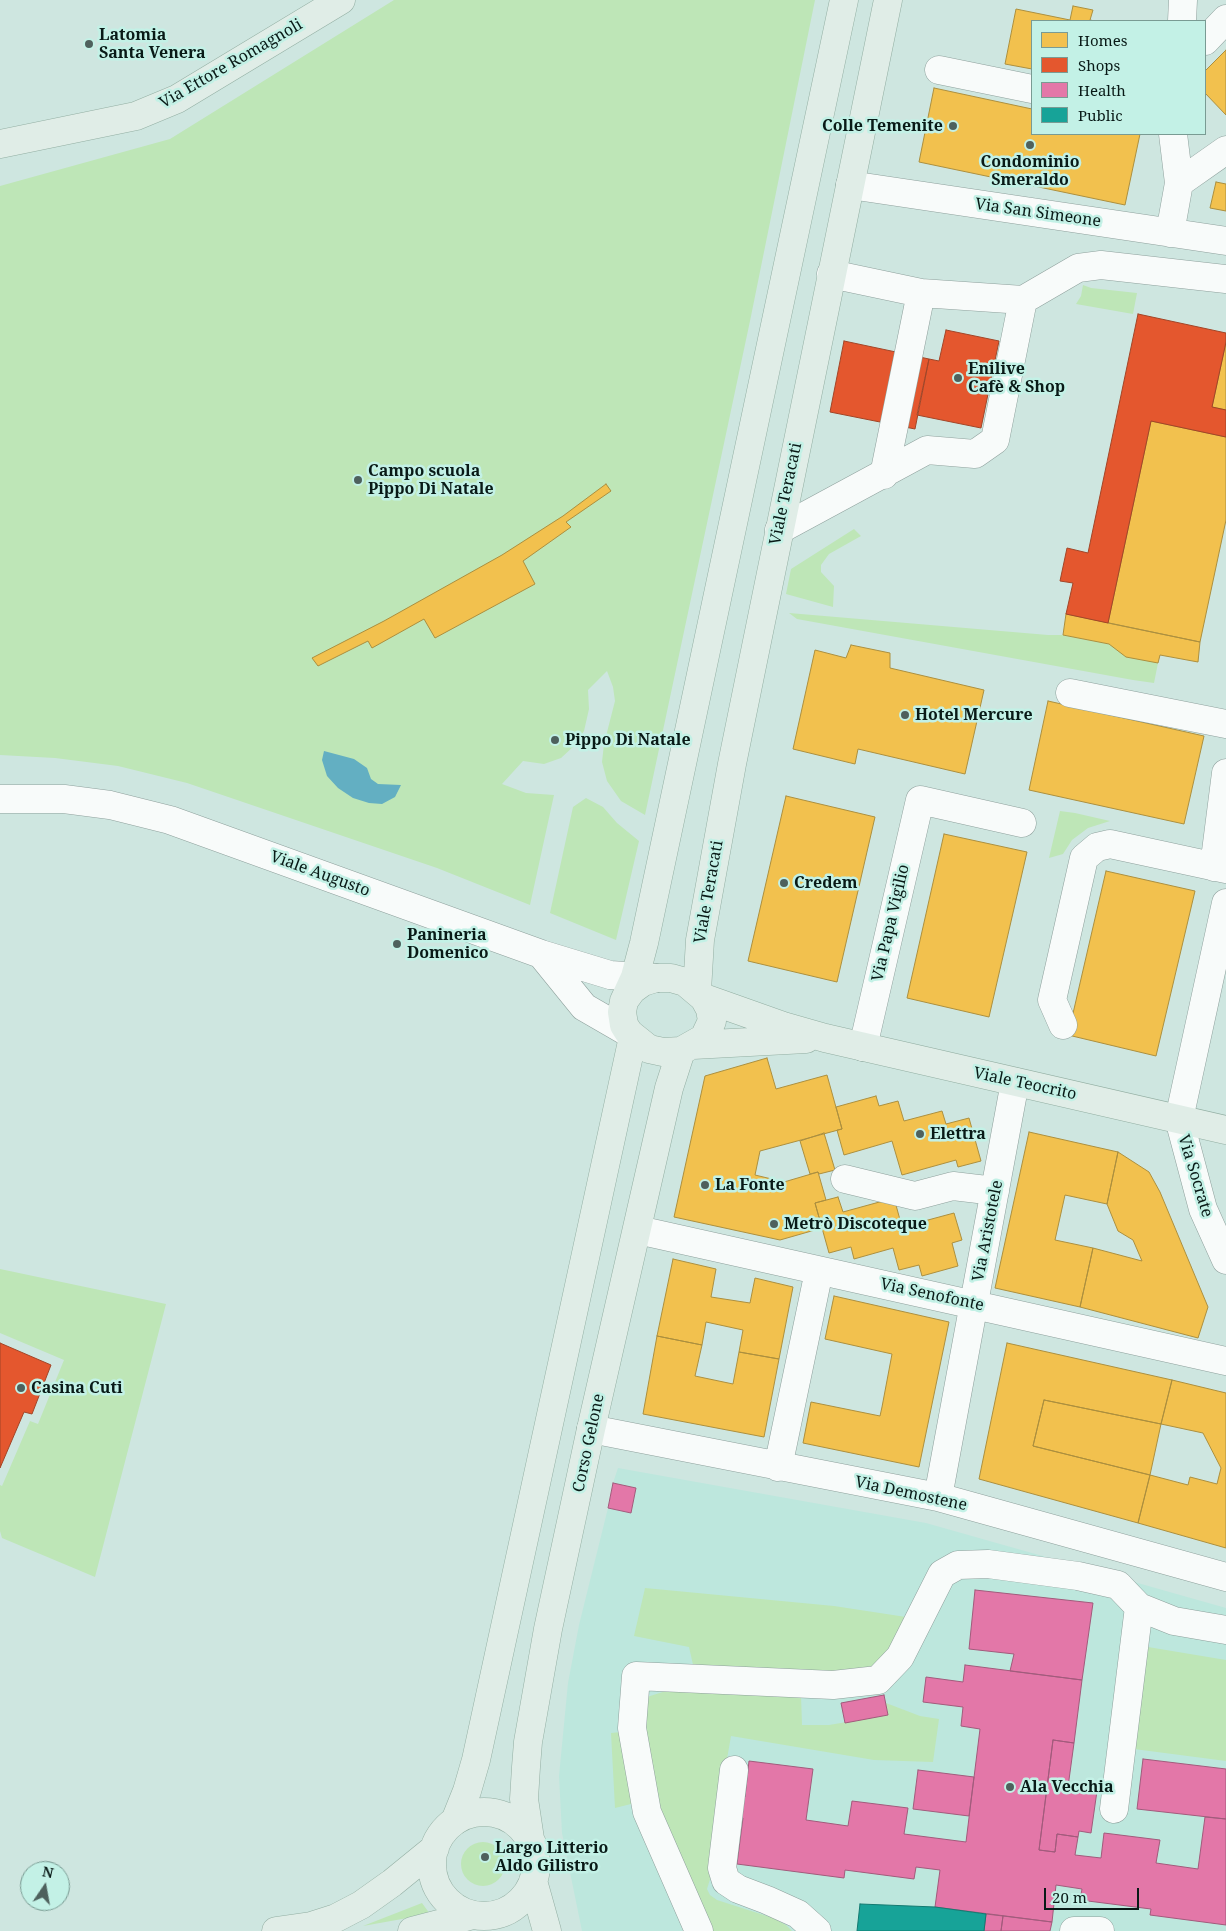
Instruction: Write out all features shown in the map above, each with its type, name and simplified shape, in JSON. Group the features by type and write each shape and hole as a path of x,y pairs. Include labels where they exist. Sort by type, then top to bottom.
{"main road":[{"name":"Via Ettore Romagnoli","path":"0,144 144,113 177,99 341,0"},
{"path":"825,1038 687,1048 662,1052 649,1048 631,1035 624,1025 622,1012 638,985 645,937 844,0"},
{"name":"Viale Teracati","path":"701,994 700,940 732,764 888,0"},
{"path":"638,985 672,978 685,982 701,994 783,1026 825,1038"},
{"path":"687,1048 704,1038 712,1021 710,1009 701,994"},
{"path":"455,1821 467,1791 476,1760 631,1035"},
{"name":"Viale Teocrito","path":"825,1038 1226,1130"},
{"name":"Corso Gelone","path":"530,1839 524,1799 528,1742 548,1629 591,1429 669,1088 687,1048"},
{"path":"412,1931 484,1921 494,1915 507,1911 528,1894 534,1881 536,1860 530,1839 519,1826 504,1816 488,1813 471,1814 455,1821 443,1833 435,1848 432,1865 436,1882 444,1897 457,1908 484,1921"},
{"path":"276,1931 310,1926 336,1918 361,1905 435,1848"},
{"path":"534,1881 547,1931"}],"street":[{"path":"1182,0 1182,20"},
{"path":"1206,40 1226,19"},
{"path":"939,70 1031,90"},
{"path":"1170,233 1179,183 1173,135"},
{"path":"1179,183 1226,150"},
{"name":"Via San Simeone","path":"850,184 1226,241"},
{"path":"831,274 921,293 1023,300 1078,268 1101,265 1226,279"},
{"path":"884,475 921,293"},
{"path":"779,530 884,475 927,450 975,454 995,440 1023,300"},
{"path":"1070,693 1226,724"},
{"path":"1063,1025 1052,1000 1084,858 1097,848 1110,844 1220,868 1226,774"},
{"name":"Viale Augusto","path":"0,799 64,799 110,805 170,820 541,954 638,985"},
{"name":"Via Papa Vigilio","path":"863,1047 920,800 1022,823"},
{"path":"1179,1119 1226,903"},
{"path":"541,954 584,1007 631,1035"},
{"name":"Via Aristotele","path":"938,1497 1015,1082"},
{"name":"Via Socrate","path":"1179,1119 1203,1209 1226,1260"},
{"path":"845,1179 915,1196 953,1186 995,1191"},
{"name":"Via Senofonte","path":"638,1230 1226,1361"},
{"path":"778,1466 819,1270"},
{"name":"Via Demostene","path":"591,1429 938,1497 1226,1577"},
{"path":"699,1931 646,1812 632,1728 636,1676 833,1685 878,1680 900,1656 942,1574 958,1565 988,1564 1078,1576 1118,1585 1139,1607 1174,1621 1226,1630"},
{"path":"1114,1808 1139,1607"},
{"path":"734,1770 722,1868 726,1881 738,1889 798,1914 817,1931"},
{"path":"1074,1931 1100,1931"}],"shaded area":[{"path":"618,1468 926,1523 1226,1608 1226,1931 582,1931 562,1833 559,1776 568,1683 579,1625 608,1508 631,1513 636,1488 613,1483"}],"green space":[{"name":"Campo scuola Pippo Di Natale","path":"394,0 815,0 750,321 645,815 621,801 607,781 602,762 604,744 615,701 613,687 607,671 588,690 589,709 584,731 574,746 561,758 544,764 523,761 502,784 526,793 554,795 530,905 437,868 187,783 118,766 55,758 0,755 0,186 170,139"},
{"path":"1083,285 1091,288 1137,293 1133,314 1076,304 1081,296"},
{"path":"854,529 861,536 829,554 821,565 821,572 834,586 833,607 786,594 791,569"},
{"path":"789,613 1063,635 1109,644 1158,663 1154,683 797,619"},
{"path":"586,798 603,807 617,823 639,841 616,940 550,913 573,807"},
{"path":"1060,811 1110,821 1088,828 1072,840 1063,854 1049,858"},
{"path":"0,1269 166,1304 95,1577 2,1538 0,1531 0,1485 2,1486 30,1421 38,1424 64,1360 0,1333"},
{"path":"645,1588 834,1606 906,1617 883,1659 871,1667 854,1673 694,1669 689,1647 634,1636"},
{"path":"1148,1647 1226,1660 1226,1761 1134,1749 1143,1653"},
{"path":"669,1690 725,1694 801,1695 802,1725 829,1725 888,1715 886,1703 920,1716 939,1719 933,1762 874,1760 731,1736 717,1817 711,1876 707,1889 710,1895 717,1900 773,1918 786,1925 792,1931 710,1931 667,1837 640,1729 647,1697"},
{"path":"621,1732 635,1803 615,1808 611,1733"},
{"path":"483,1842 495,1846 501,1852 505,1864 501,1876 495,1882 483,1886 471,1882 465,1876 461,1864 465,1852 471,1846"},
{"path":"422,1903 430,1914 363,1926"}],"water":[{"path":"324,751 354,759 367,768 371,779 378,784 401,785 395,797 382,804 369,803 353,798 338,788 327,776 322,760"}],"building: Homes":[{"path":"1073,6 1093,10 1090,20 1070,20"},
{"path":"1016,9 1070,20 1031,20 1031,69 1005,64"},
{"path":"1226,50 1226,115 1206,94 1206,70"},
{"name":"Condominio Smeraldo","path":"934,88 1031,109 1031,135 1140,135 1125,205 919,162"},
{"path":"1216,182 1226,184 1226,211 1210,208"},
{"path":"1226,342 1226,410 1212,407"},
{"path":"1151,421 1226,437 1226,520 1200,642 1108,623"},
{"path":"606,484 611,491 566,522 571,527 523,561 535,584 435,638 424,619 372,648 368,641 318,666 312,658 384,621 502,555 563,516"},
{"path":"1066,614 1200,642 1198,662 1160,655 1158,663 1126,657 1109,644 1063,635"},
{"path":"851,645 890,653 890,668 984,690 965,774 858,749 855,764 793,749 815,650 846,658"},
{"path":"1048,701 1204,736 1184,824 1029,790"},
{"path":"786,796 875,817 837,982 748,961"},
{"path":"944,834 1027,852 989,1017 907,998"},
{"path":"1106,871 1195,891 1156,1056 1068,1035"},
{"path":"767,1058 776,1089 827,1075 842,1129 760,1151 755,1175 784,1182 818,1172 826,1200 815,1203 822,1228 780,1240 674,1217 705,1076"},
{"path":"876,1096 879,1106 898,1101 904,1121 942,1111 946,1124 969,1118 981,1161 958,1167 956,1160 902,1175 892,1141 844,1155 837,1130 842,1129 836,1107"},
{"path":"1029,1132 1118,1152 1107,1204 1065,1195 1055,1240 1093,1248 1080,1307 995,1288"},
{"path":"824,1133 835,1170 810,1174 800,1141"},
{"path":"1118,1152 1149,1172 1160,1192 1208,1307 1198,1338 1080,1307 1093,1248 1142,1261 1133,1240 1118,1231 1107,1204"},
{"path":"838,1197 843,1212 894,1198 902,1227 954,1213 962,1240 952,1243 958,1266 922,1276 919,1265 899,1270 893,1248 854,1259 851,1247 829,1253 815,1203"},
{"path":"673,1259 716,1269 711,1297 750,1303 755,1278 793,1287 779,1359 739,1352 743,1330 706,1322 702,1345 657,1336"},
{"path":"834,1296 949,1322 919,1467 803,1443 811,1402 880,1416 882,1407 892,1354 825,1339"},
{"path":"657,1336 702,1345 695,1376 733,1384 739,1352 779,1359 764,1437 643,1414"},
{"path":"1007,1343 1172,1380 1161,1424 1044,1400 1033,1446 1150,1475 1138,1523 979,1479"},
{"path":"1172,1380 1226,1393 1226,1548 1138,1523 1150,1475 1188,1485 1190,1477 1217,1484 1221,1468 1203,1433 1161,1424"},
{"path":"1044,1400 1161,1424 1150,1475 1033,1446"}],"building: Shops":[{"path":"1138,314 1226,333 1226,342 1212,407 1226,410 1226,437 1151,421 1108,623 1066,614 1073,583 1060,581 1067,548 1088,553"},
{"name":"Enilive Cafè & Shop","path":"946,330 999,341 981,428 917,415 929,359 939,361"},
{"path":"844,341 929,359 915,429 830,412"},
{"name":"Casina Cuti","path":"0,1343 51,1365 32,1414 24,1412 0,1468"}],"building: Health":[{"path":"613,1483 636,1488 631,1513 608,1508"},
{"path":"975,1590 1093,1603 1082,1680 1010,1671 1014,1654 969,1649"},
{"name":"Ala Vecchia","path":"965,1665 1082,1680 1074,1743 1053,1740 1039,1850 1055,1852 1057,1834 1078,1837 1075,1855 1101,1858 1104,1833 1160,1840 1156,1863 1198,1869 1205,1817 1226,1819 1226,1925 1150,1915 1151,1909 1080,1900 1082,1889 1056,1885 1052,1922 935,1907 940,1870 916,1867 914,1879 845,1870 844,1878 737,1864 743,1818 736,1817 738,1796 745,1797 749,1761 813,1769 806,1820 848,1826 852,1801 908,1808 904,1834 966,1842 980,1729 961,1726 963,1707 923,1702 926,1677 963,1682"},
{"path":"884,1695 888,1715 845,1723 841,1703"},
{"path":"1053,1740 1074,1743 1068,1787 1097,1791 1091,1833 1079,1831 1078,1837 1057,1834 1055,1852 1039,1850"},
{"path":"1143,1759 1226,1769 1226,1819 1137,1809"},
{"path":"918,1770 974,1777 969,1816 913,1809"},
{"path":"986,1914 1003,1916 1001,1931 984,1931"},
{"path":"1003,1916 1052,1922 1050,1931 1001,1931"}],"building: Public":[{"path":"860,1904 935,1907 986,1914 984,1931 857,1931"}],"place":[{"name":"Latomia Santa Venera","path":"89,44"},
{"name":"Colle Temenite","path":"953,126"},
{"name":"Condominio Smeraldo","path":"1030,145"},
{"name":"Enilive Cafè & Shop","path":"958,378"},
{"name":"Campo scuola Pippo Di Natale","path":"358,480"},
{"name":"Hotel Mercure","path":"905,715"},
{"name":"Pippo Di Natale","path":"555,740"},
{"name":"Credem","path":"784,883"},
{"name":"Panineria Domenico","path":"397,944"},
{"name":"Elettra","path":"920,1134"},
{"name":"La Fonte","path":"705,1185"},
{"name":"Metrò Discoteque","path":"774,1224"},
{"name":"Casina Cuti","path":"21,1388"},
{"name":"Ala Vecchia","path":"1010,1787"},
{"name":"Largo Litterio Aldo Gilistro","path":"485,1857"}]}
